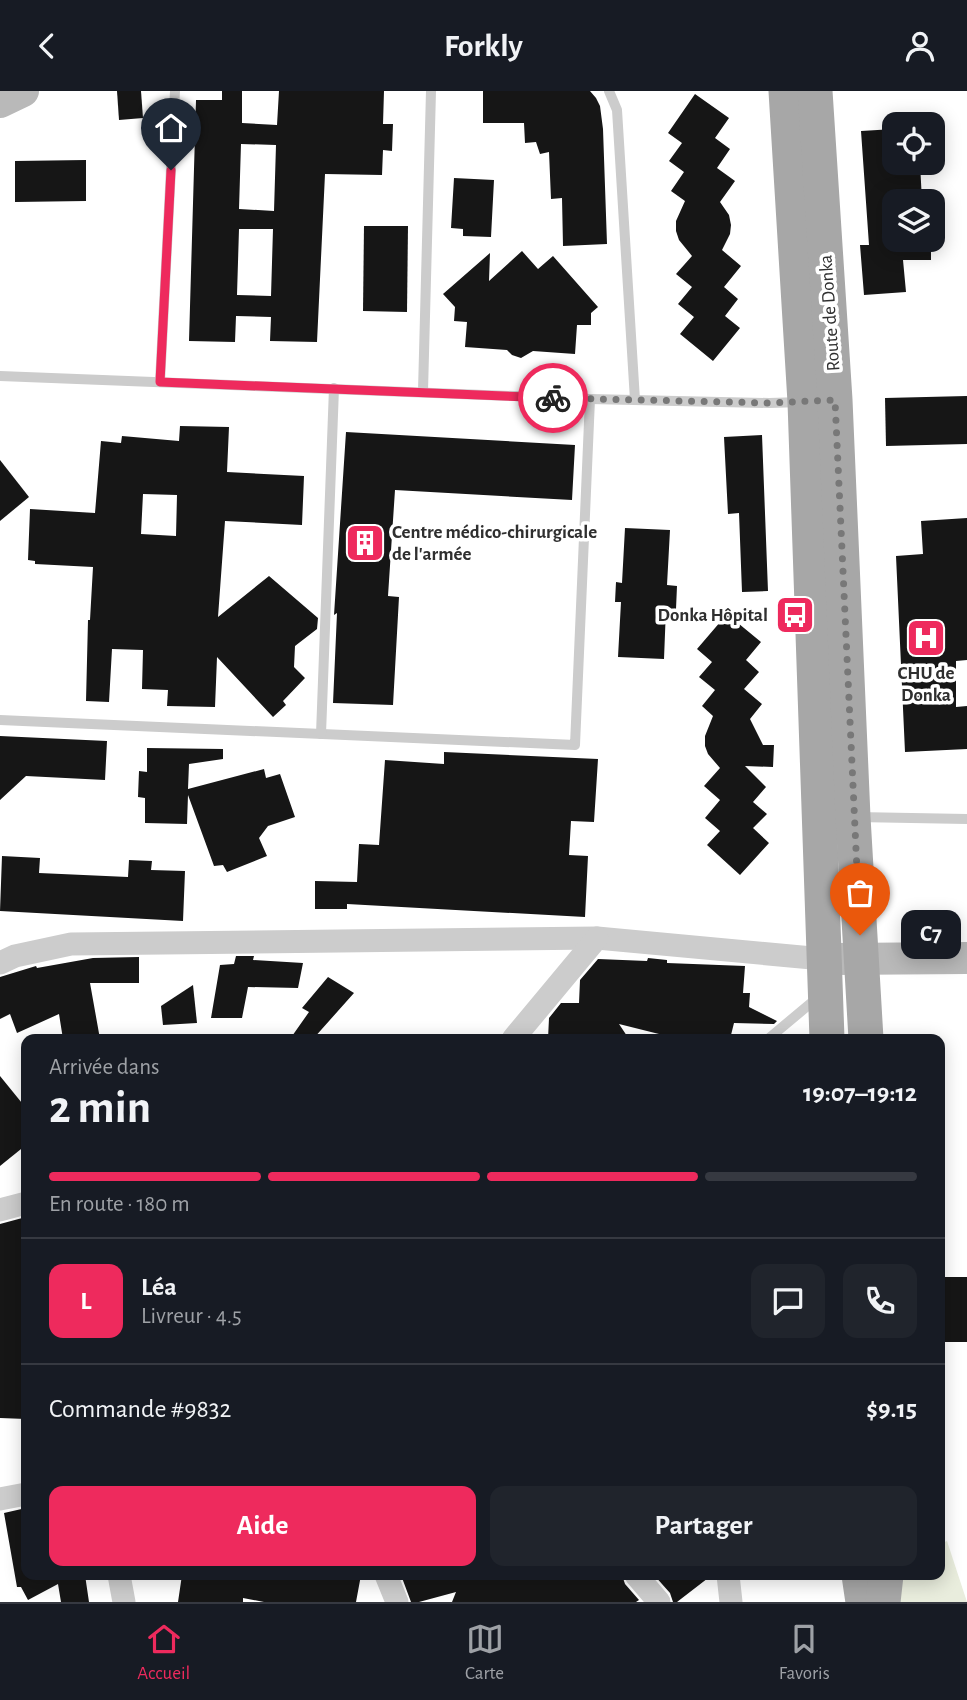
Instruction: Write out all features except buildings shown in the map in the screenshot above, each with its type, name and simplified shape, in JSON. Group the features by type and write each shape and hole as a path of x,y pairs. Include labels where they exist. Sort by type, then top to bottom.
{"main road":[{"path":"0,102 23,91"},
{"name":"Route de Donka","path":"786,91 820,401 853,817 866,1034"},
{"name":"Route de Donka","path":"815,91 820,401 821,810 827,1034"},
{"path":"824,976 861,959 967,958"},
{"path":"860,1580 863,1602"},
{"path":"883,1602 885,1580"}],"street":[{"path":"0,963 15,956 71,944 597,938 824,976"},
{"path":"517,1034 597,938"},
{"path":"0,1210 21,1204"},
{"path":"0,1499 21,1495"},
{"path":"120,1580 124,1602"},
{"path":"388,1580 397,1602"},
{"path":"640,1580 659,1602"},
{"path":"729,1580 731,1602"}],"lane":[{"path":"160,382 175,91"},
{"path":"423,391 431,91"},
{"path":"609,91 617,110 635,400"},
{"path":"0,376 590,399 769,403 820,401"},
{"path":"321,734 334,388"},
{"path":"0,720 575,745 590,399"},
{"path":"853,817 967,819"},
{"path":"772,1034 824,976"}],"green space":[{"path":"947,1541 967,1602 876,1602 875,1580 945,1580"}],"way so far":[{"path":"553,398 769,403 835,400 860,935"}],"place":[{"name":"Centre médico-chirurgicale de l'armée","path":"365,543"},
{"name":"Donka Hôpital","path":"795,615"},
{"name":"CHU de Donka","path":"926,638"},
{"name":"C7","path":"860,935"}],"route":[{"path":"171,170 160,382 553,398"}]}
